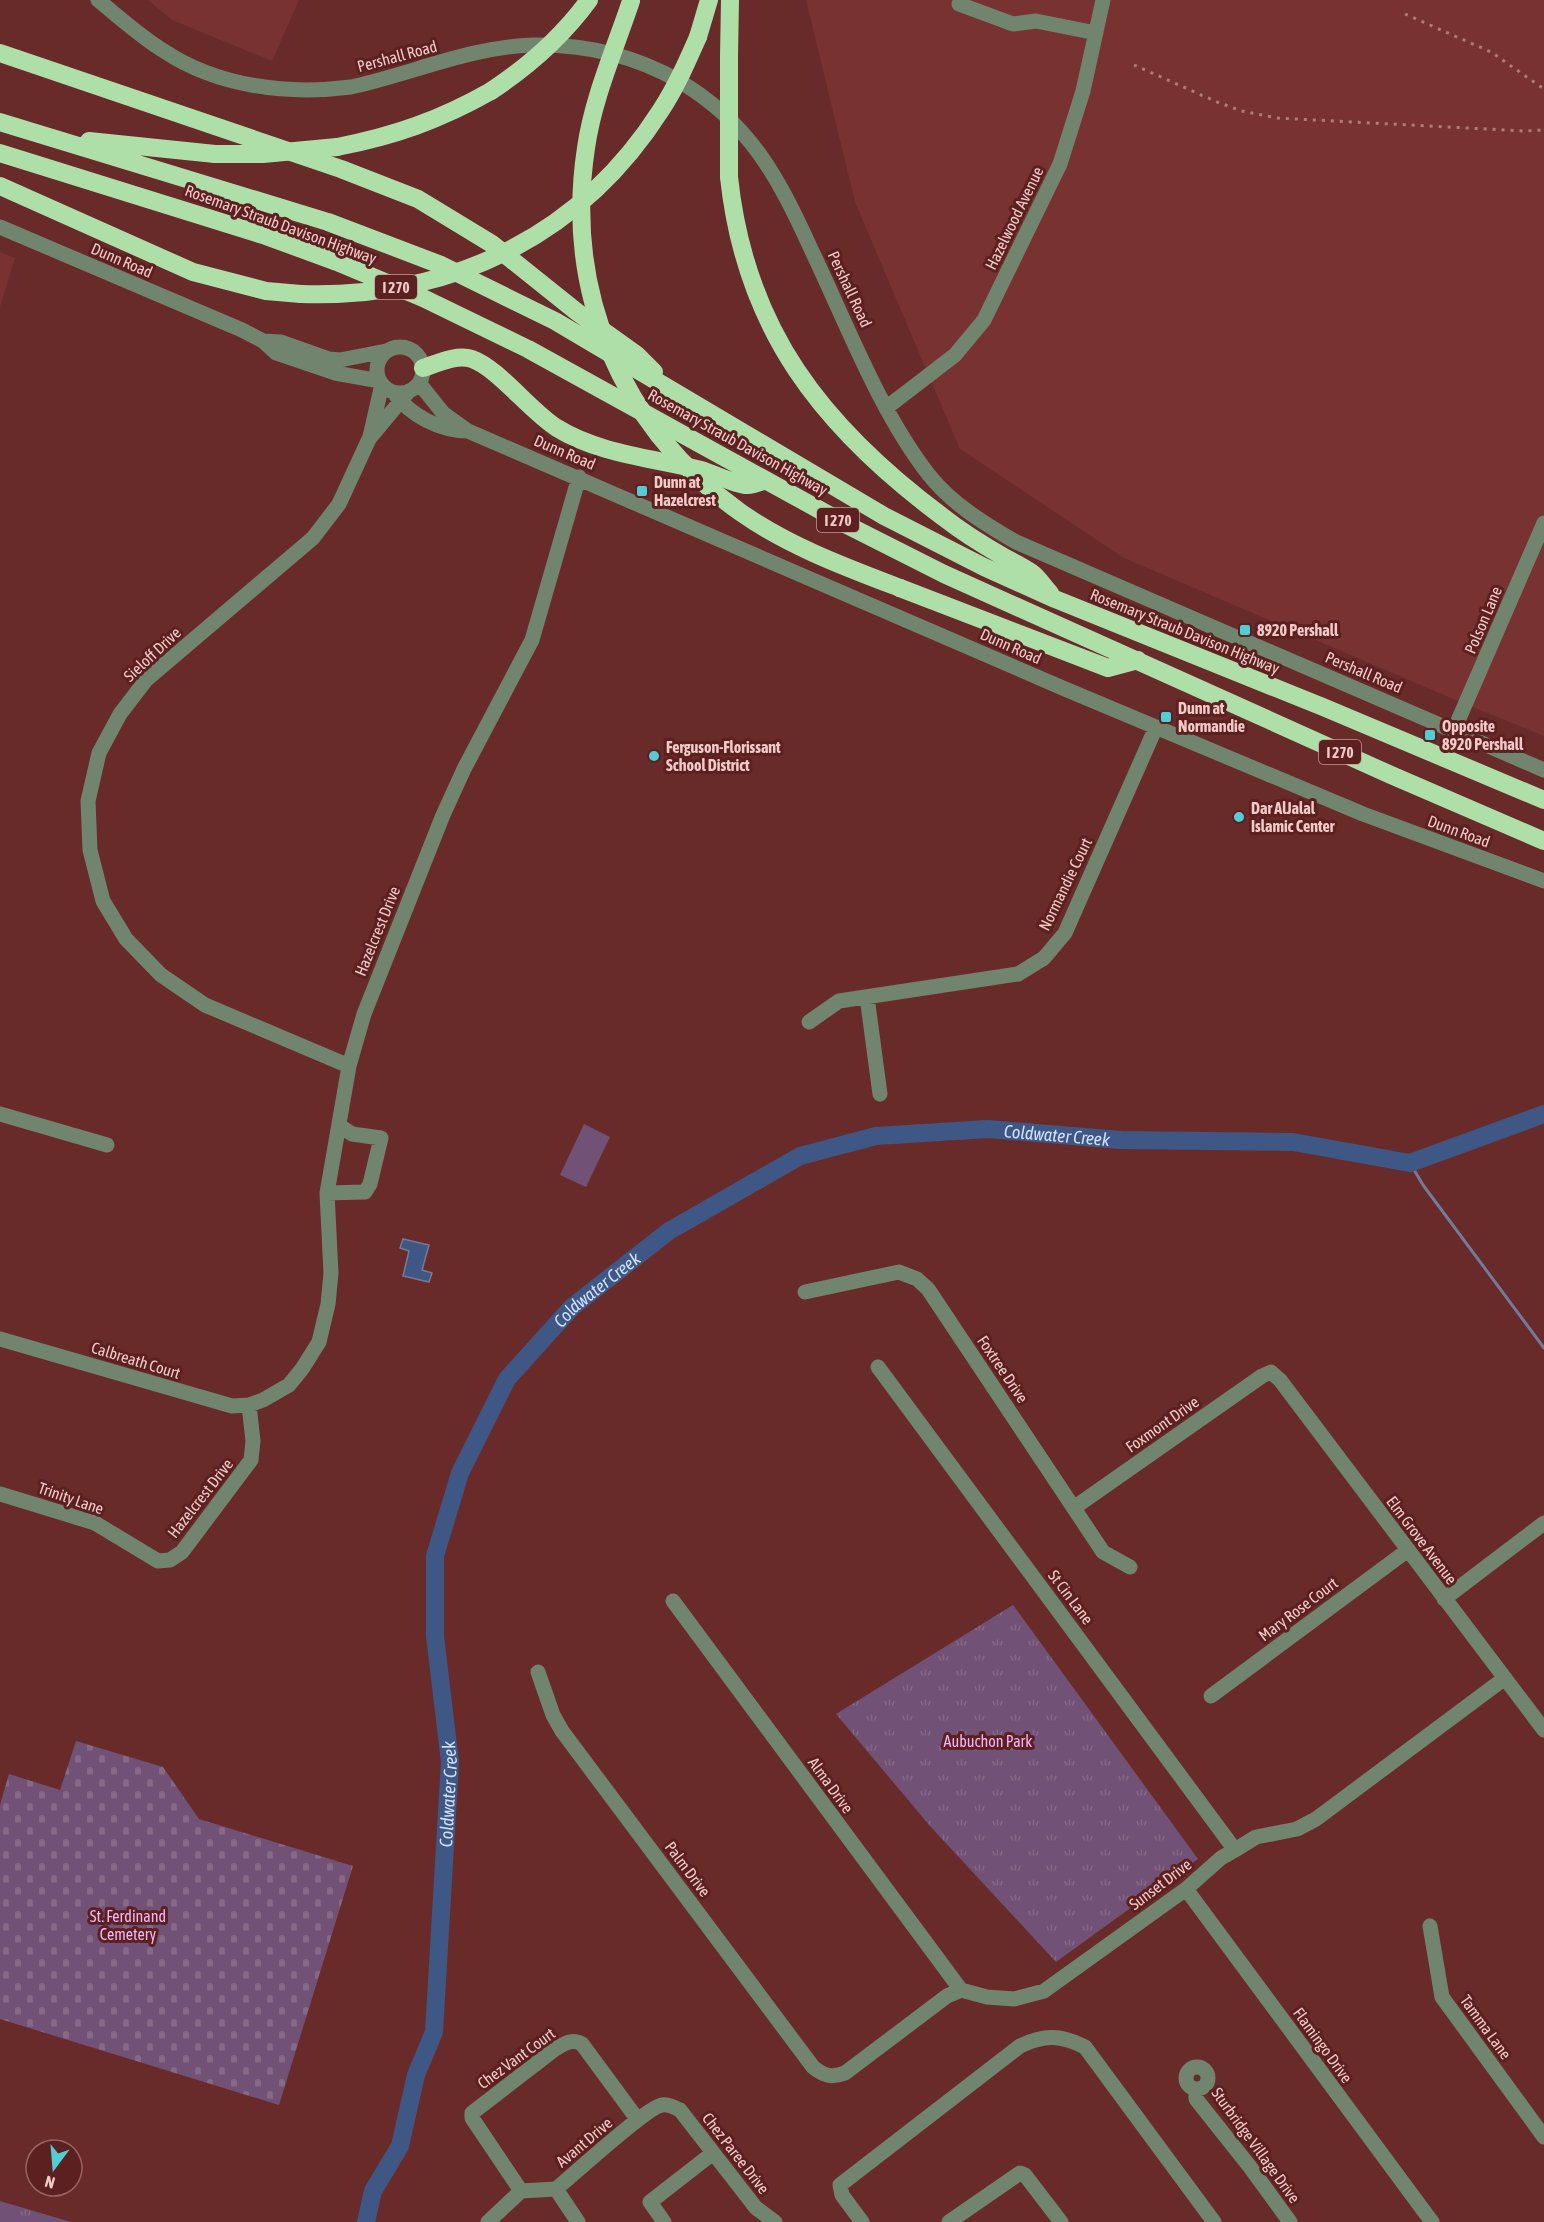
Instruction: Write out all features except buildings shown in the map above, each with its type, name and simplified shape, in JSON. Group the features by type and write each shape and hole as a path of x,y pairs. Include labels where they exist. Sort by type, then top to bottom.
{"highway":[{"path":"52,138 215,154 263,154 337,147 379,138 425,124 460,109 491,91 537,57 564,31 589,0"},
{"path":"631,0 591,123 585,153 581,228 584,261 599,324 610,354 625,386 661,438 687,467 741,513 823,557 1108,668 1138,660"},
{"path":"0,186 194,272 266,291 301,294 354,294 391,290 428,282 489,260 530,238 561,218 591,194 641,140 662,109 681,76 698,37 709,0"},
{"path":"730,0 729,177 733,213 738,239 760,304 795,370 841,428 892,477 945,519 1032,573 1056,599"},
{"path":"0,53 341,169 418,199 492,244 577,312 637,354 669,389"},
{"name":"Rosemary Straub Davison Highway","path":"0,122 328,222 460,274 530,308 884,516 984,567 1056,599 1323,707 1544,800"},
{"name":"Rosemary Straub Davison Highway","path":"0,153 229,223 382,281 528,349 868,536 953,578 1544,842"},
{"path":"401,386 443,361 468,358 477,361 490,371 545,420 574,436 596,445 700,470 747,486 766,480"}],"street":[{"name":"Pershall Road","path":"98,0 163,51 193,67 244,83 279,89 351,87 492,49 532,45 565,45 603,51 636,61 668,75 702,96 735,125 770,167 792,208 886,408 930,477 967,510 985,524 1016,542 1544,770"},
{"name":"Hazelwood Avenue","path":"886,408 955,355 984,320 1060,164 1083,91 1103,0"},
{"path":"959,4 1013,24 1036,21 1096,33"},
{"name":"Dunn Road","path":"0,227 222,322 263,341 276,353 335,373 401,386 468,431 1363,814 1544,881"},
{"name":"Dunn Road","path":"263,341 281,342 329,359 340,360 406,347 418,355 401,386 409,411 452,431 468,431"},
{"path":"386,351 376,369 401,386"},
{"name":"Sieloff Drive","path":"349,1065 205,1005 161,975 126,939 104,901 90,850 88,801 99,753 120,714 146,680 313,538 339,504 369,438 401,386"},
{"name":"Sieloff Drive","path":"369,438 401,386"},
{"name":"Hazelcrest Drive","path":"158,1562 170,1560 182,1552 251,1460 256,1403 289,1385 319,1342 328,1304 332,1273 327,1193 349,1065 367,1005 443,814 532,640 579,477"},
{"name":"Polson Lane","path":"1454,730 1544,523"},
{"name":"Normandie Court","path":"809,1022 839,1002 1018,974 1044,958 1065,933 1156,727"},
{"path":"867,997 880,1094"},
{"path":"0,1114 107,1144"},
{"path":"327,1193 364,1192 370,1184 381,1138 352,1134 339,1126"},
{"name":"Foxtree Drive","path":"805,1292 899,1272 917,1279 928,1289 1103,1552 1130,1567"},
{"name":"Calbreath Court","path":"0,1339 210,1401 232,1406 256,1403"},
{"name":"St Cin Lane","path":"878,1367 1234,1850"},
{"name":"Foxmont Drive","path":"1075,1508 1262,1376 1271,1372"},
{"name":"Elm Grove Avenue","path":"1271,1372 1280,1380 1544,1730"},
{"name":"Trinity Lane","path":"0,1494 95,1522 158,1562"},
{"path":"1444,1599 1544,1523"},
{"name":"Mary Rose Court","path":"1210,1696 1408,1550"},
{"name":"Alma Drive","path":"673,1601 961,1990"},
{"name":"Palm Drive","path":"538,1672 553,1715 562,1731 813,2067 827,2076 845,2073 935,2005 961,1990"},
{"name":"Sunset Drive","path":"961,1990 1014,1999 1044,1991 1186,1889 1221,1858 1256,1837 1297,1829 1316,1820 1505,1678"},
{"name":"Flamingo Drive","path":"1186,1889 1432,2222"},
{"name":"Tamma Lane","path":"1430,1926 1442,1997 1544,2137"},
{"path":"862,2222 842,2195 840,2185 1020,2046 1046,2037 1063,2037 1085,2047 1214,2222"},
{"name":"Chez Vant Court","path":"521,2191 472,2118 472,2113 555,2049 570,2042 577,2041 582,2044 638,2120"},
{"name":"Sturbridge Village Drive","path":"1196,2089 1196,2099 1290,2222"},
{"name":"Avant Drive","path":"578,2222 556,2189 638,2120 660,2105 669,2105"},
{"name":"Chez Paree Drive","path":"669,2105 680,2110 756,2208 774,2222"},
{"path":"664,2222 650,2202 713,2153"},
{"path":"948,2222 1020,2173 1025,2175 1061,2222"},
{"path":"488,2222 521,2191 556,2189"}],"shaded area":[{"path":"148,0 299,0 272,61 172,20"},
{"path":"806,0 1544,0 1544,736 1124,558 960,449 855,202"},
{"path":"0,252 15,258 0,307"}],"green space":[{"path":"584,1124 610,1137 586,1187 560,1175"},
{"name":"Aubuchon Park","path":"1013,1605 1198,1859 1056,1962 930,1826 836,1714"},
{"name":"St. Ferdinand Cemetery","path":"76,1741 163,1767 199,1819 353,1866 279,2105 0,2019 0,1805 9,1774 60,1790"},
{"path":"0,2201 71,2222 0,2222"}],"water":[{"path":"403,1239 429,1245 422,1270 432,1273 429,1282 403,1276 409,1251 400,1248"}],"waterway":[{"name":"Coldwater Creek","path":"366,2222 373,2191 400,2146 416,2075 434,2032 450,1762 435,1636 435,1556 460,1473 507,1379 572,1307 669,1231 800,1156 876,1136 988,1129 1121,1140 1293,1142 1410,1163 1544,1114"},
{"path":"1410,1163 1423,1185 1544,1348"}],"railway":[{"path":"1405,14 1491,52 1544,89"},
{"path":"1134,65 1217,102 1242,111 1277,118 1524,131 1544,130"}],"place":[{"name":"Dunn at Hazelcrest","path":"642,491"},
{"name":"8920 Pershall","path":"1245,630"},
{"name":"Dunn at Normandie","path":"1166,717"},
{"name":"Opposite 8920 Pershall","path":"1430,735"},
{"name":"Ferguson-Florissant School District","path":"654,756"},
{"name":"Dar AlJalal Islamic Center","path":"1239,817"}]}
